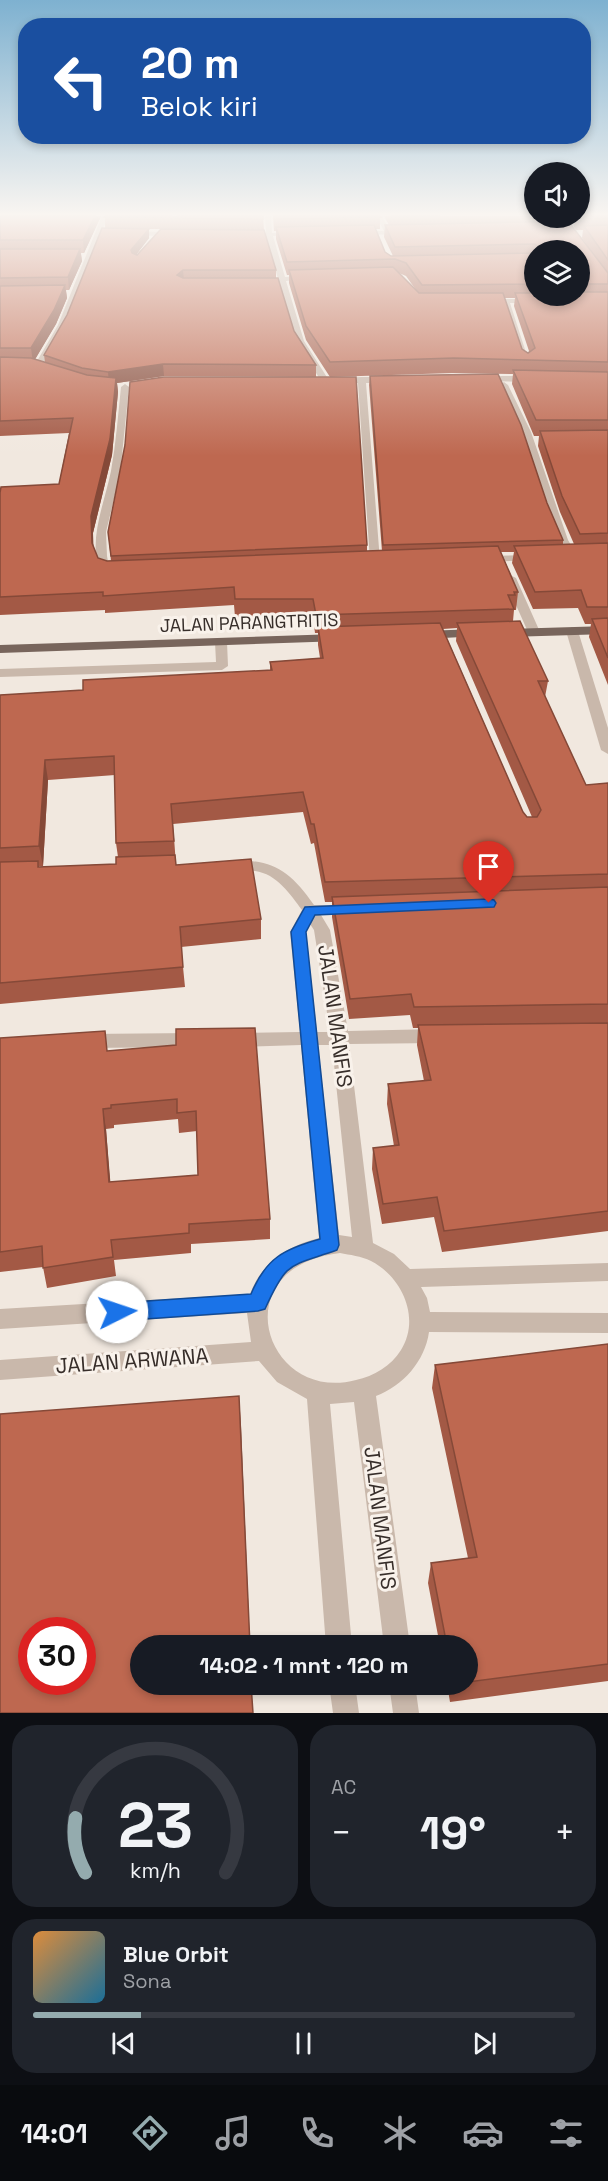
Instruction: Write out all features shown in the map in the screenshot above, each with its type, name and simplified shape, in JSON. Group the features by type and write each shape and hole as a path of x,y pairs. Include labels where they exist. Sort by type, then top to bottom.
{"main road":[{"path":"409,635 608,630"},
{"name":"JALAN PARANGTRITIS","path":"0,649 350,638"}],"street":[{"path":"48,372 32,368 62,325 72,296"},
{"path":"288,296 300,341 326,382"},
{"path":"506,301 527,363"},
{"path":"473,302 524,301"},
{"path":"473,379 545,380"},
{"path":"478,559 567,557 530,441 505,391 502,379"},
{"path":"362,380 375,561"},
{"path":"314,382 396,380"},
{"path":"125,387 114,477 106,503 99,545 100,558 105,571 127,573"},
{"path":"530,441 541,441"},
{"path":"502,558 534,632"},
{"path":"572,632 608,750"},
{"path":"444,634 451,648"},
{"path":"0,674 222,666 220,642"},
{"path":"217,866 265,867 279,872 293,886 310,910 368,908"},
{"name":"JALAN MANFIS","path":"310,910 322,930 340,1038 363,1248"},
{"name":"JALAN MANFIS","path":"310,910 298,932 330,1245"},
{"path":"71,1042 457,1036"},
{"path":"330,1245 363,1248 387,1260 406,1278 417,1299 420,1322 417,1340 410,1357 398,1372 383,1384 364,1391 340,1394 318,1392 295,1383 278,1369 264,1351 256,1327 258,1303 265,1283 278,1266 297,1253 330,1245"},
{"path":"406,1278 608,1272"},
{"path":"0,1319 258,1303"},
{"path":"420,1322 608,1323"},
{"name":"JALAN ARWANA","path":"0,1370 264,1351"},
{"name":"JALAN MANFIS","path":"364,1391 396,1635"},
{"path":"318,1392 338,1635"},
{"path":"344,1695 346,1713"},
{"path":"404,1695 406,1713"}],"building":[{"path":"0,296 60,296 31,348 0,348"},
{"path":"75,296 283,296 294,331 316,365 163,364 108,372 82,368 44,355 67,315"},
{"path":"297,296 504,296 522,349 528,353 535,348 516,296 524,296 524,306 590,306 590,296 608,296 608,362 454,358 330,362 306,326"},
{"path":"0,357 31,358 87,375 116,378 110,439 91,516 92,543 98,558 107,561 498,546 518,592 514,592 515,595 508,595 514,609 316,615 313,599 235,599 234,587 103,596 103,592 0,597 1,487 59,484 73,418 0,421"},
{"path":"513,370 608,372 608,420 536,420"},
{"path":"498,374 521,425 547,503 563,540 383,545 370,376"},
{"path":"164,377 356,377 367,545 111,556 108,532 125,445 130,382"},
{"path":"608,430 608,533 580,534 562,496 540,431"},
{"path":"608,543 608,607 587,607 581,590 535,592 514,546"},
{"path":"608,618 608,658 592,619"},
{"path":"520,621 548,681 538,681 586,785 608,783 608,874 325,882 314,824 311,824 303,792 171,804 174,841 116,843 114,756 45,760 39,846 0,848 0,695 83,690 83,680 272,670 270,662 323,658 318,627 440,623 523,812 527,817 537,817 541,810 457,623"},
{"path":"175,855 176,865 251,859 261,919 180,927 183,967 0,983 0,862 38,861 38,867 116,864 116,857"},
{"path":"608,887 608,1004 414,1007 411,994 350,999 332,897"},
{"path":"608,1023 608,1211 444,1231 437,1197 383,1204 373,1148 399,1145 388,1084 431,1080 418,1025"},
{"path":"255,1028 270,1219 189,1224 189,1233 111,1240 113,1257 43,1268 42,1246 0,1252 0,1038 105,1031 107,1051 176,1045 176,1029","holes":["177,1099 177,1113 196,1111 198,1175 109,1182 103,1109 111,1108 111,1105"]},
{"path":"608,1344 608,1664 478,1681 478,1635 445,1635 431,1563 477,1557 435,1365"},
{"path":"239,1396 250,1635 130,1635 130,1695 252,1695 253,1713 0,1713 0,1414"}],"route":[{"path":"117,1312 258,1303 265,1283 278,1266 297,1253 318,1246 330,1245 298,932 310,910 489,903"}]}
